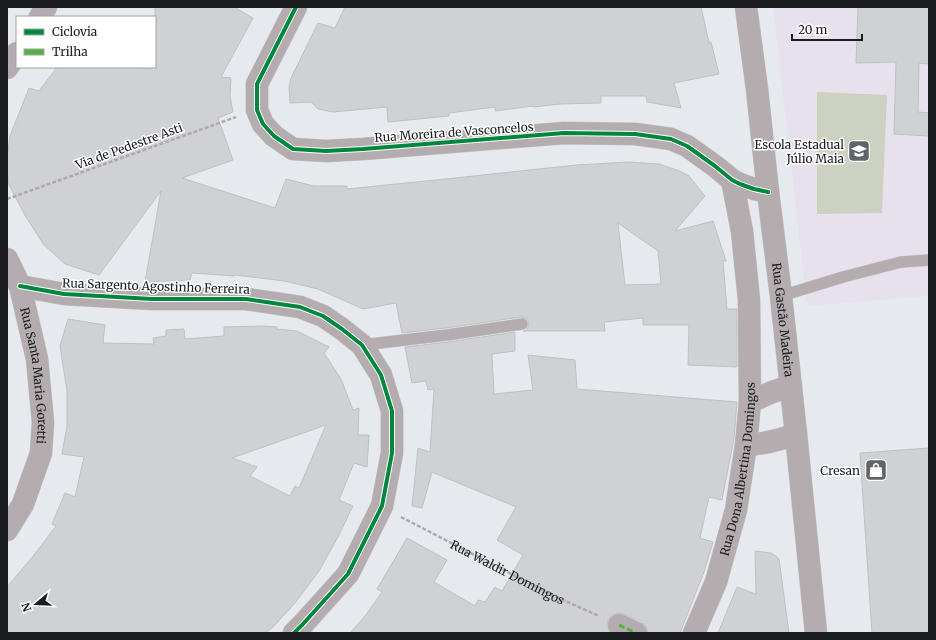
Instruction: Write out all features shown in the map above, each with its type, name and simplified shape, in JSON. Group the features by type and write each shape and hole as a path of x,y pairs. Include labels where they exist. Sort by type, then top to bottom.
{"street":[{"path":"41,16 46,7"},
{"name":"Rua Moreira de Vasconcelos","path":"296,7 257,84 257,110 263,124 274,136 293,149 326,151 564,134 635,134 671,139 687,146 732,180 740,184 768,192"},
{"name":"Rua Gastão Madeira","path":"746,7 781,296 816,633"},
{"path":"7,68 16,54"},
{"name":"Rua Dona Albertina Domingos","path":"694,633 716,582 736,510 746,445 750,402 750,300 742,230 732,180"},
{"name":"Rua Santa Maria Goretti","path":"7,259 20,286 37,359 43,422 41,453 23,504 7,530"},
{"name":"Rua Sargento Agostinho Ferreira","path":"20,286 64,294 152,299 246,299 300,307 323,316 342,328 362,345 381,375 392,411 392,453 382,506 348,574 294,633"},
{"path":"750,402 772,392 791,386"},
{"path":"746,445 780,440 796,434"}],"lane":[{"path":"781,296 843,277 901,262 929,260"},
{"path":"362,345 440,336 522,324"}],"shaded area":[{"name":"Escola Estadual Júlio Maia","path":"773,7 929,7 929,296 807,306"}],"green space":[{"path":"817,92 887,95 882,213 817,214"}],"building":[{"path":"155,7 234,7 253,18 221,77 231,78 230,96 233,112 218,118 233,160 182,178 275,208 286,179 314,186 347,186 347,189 576,165 628,162 659,164 680,171 689,176 705,196 675,231 713,221 726,261 723,261 727,309 737,309 737,367 688,365 689,325 643,325 643,318 604,322 605,331 523,331 526,330 529,323 527,319 521,317 402,333 396,303 363,309 318,289 284,281 235,275 192,273 190,280 145,282 161,191 99,275 65,264 44,245 26,217 9,185 7,158 10,136 29,88 39,91 56,68 156,68","holes":["618,223 658,251 661,284 625,285"]},
{"path":"345,7 701,7 709,43 711,42 719,74 674,83 681,108 647,102 646,96 601,96 601,103 533,106 495,111 495,107 449,113 449,116 388,122 387,107 333,112 318,109 311,102 290,103 289,87 291,78 318,23 335,28"},
{"path":"858,7 929,7 929,64 919,63 918,112 929,113 929,136 894,134 896,62 856,63"},
{"path":"68,319 105,325 103,343 154,344 153,338 166,336 166,330 184,329 185,339 224,336 224,327 263,326 297,331 329,347 324,353 341,379 353,410 359,408 358,435 369,435 367,467 354,463 339,500 353,506 338,537 319,571 295,603 266,633 7,633 7,587 56,526 52,524 65,493 75,497 84,457 62,454 67,426 67,391 60,346","holes":["326,425 299,488 295,486 290,496 250,476 257,467 232,458"]},
{"path":"515,332 515,351 492,354 494,394 533,390 528,355 575,360 577,389 737,402 734,438 722,500 709,497 700,538 713,542 704,572 680,633 648,633 646,626 642,622 618,613 612,615 608,620 607,626 610,633 350,633 365,616 382,592 377,589 407,538 447,560 434,582 475,606 478,600 485,602 495,587 502,591 523,555 497,540 516,507 432,472 422,508 412,506 418,448 430,452 434,389 428,390 426,381 412,383 405,347"},
{"path":"929,448 929,633 872,633 860,453"},
{"path":"755,551 771,553 779,559 789,633 718,633 737,587 756,594"}],"marked path":[{"path":"619,625 636,633"}],"cycle path":[{"path":"296,7 257,84 257,110 263,124 274,136 293,149 326,151 363,149 564,133 635,134 671,139 687,146 732,180 754,189 768,192"},
{"path":"20,286 64,294 152,299 246,299 300,307 323,316 362,345 381,375 392,411 392,453 382,506 348,574 294,633"}],"place":[{"name":"Escola Estadual Júlio Maia","path":"859,151"},
{"name":"Cresan","path":"876,470"}]}
